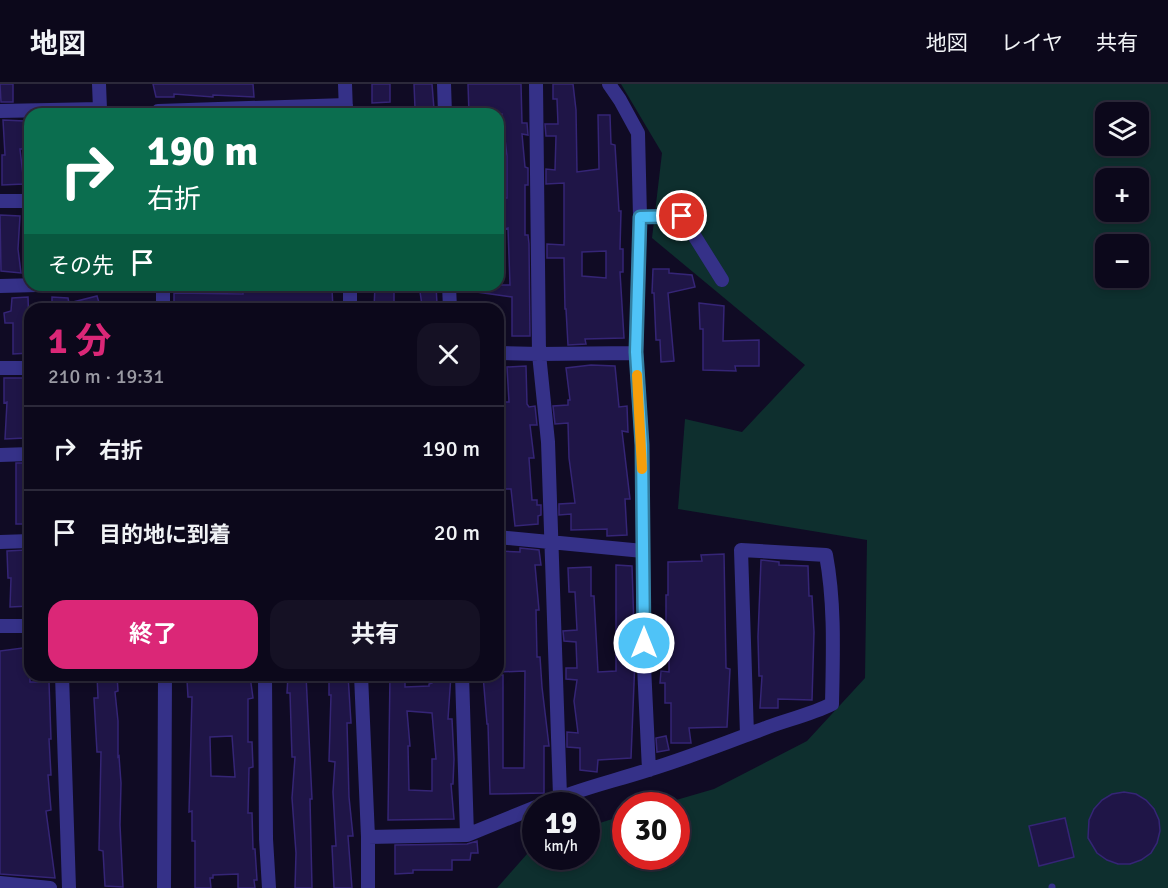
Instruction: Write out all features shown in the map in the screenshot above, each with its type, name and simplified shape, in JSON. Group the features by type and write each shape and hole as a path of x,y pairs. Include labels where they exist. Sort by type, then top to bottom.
{"street":[{"path":"99,84 100,108"},
{"path":"345,84 346,108"},
{"path":"444,84 445,108"},
{"path":"536,84 539,354 548,442 553,543 560,792"},
{"path":"609,84 621,100 638,133 640,217 636,352 642,445 644,666 649,770"},
{"path":"0,111 24,111"},
{"path":"0,201 24,201"},
{"path":"640,217 682,216 722,280"},
{"path":"0,286 24,285"},
{"path":"504,353 636,352"},
{"path":"0,368 24,368"},
{"path":"0,455 24,454"},
{"path":"504,538 643,551"},
{"path":"0,542 24,541"},
{"path":"574,792 649,770 816,712 832,704 832,630 826,555 741,550 747,735"},
{"path":"0,626 24,626"},
{"path":"62,681 69,888"},
{"path":"164,888 165,681"},
{"path":"265,681 266,838 269,888"},
{"path":"361,681 368,888"},
{"path":"462,681 466,835"},
{"path":"368,837 466,835 522,812"},
{"path":"0,883 50,888"}],"green space":[{"path":"621,84 1168,84 1168,888 497,888 522,860 522,870 600,870 600,823 612,819 612,870 690,870 690,796 714,789 807,741 865,678 867,540 678,509 685,419 742,432 805,365 652,238 662,153"}],"building":[{"path":"0,84 13,84 13,102 1,102"},
{"path":"153,84 253,84 254,97 174,94 174,97 156,97"},
{"path":"372,84 390,84 390,102 372,103"},
{"path":"414,84 432,84 434,108 415,108"},
{"path":"468,84 521,84 522,123 527,123 528,135 522,134 525,167 528,168 528,185 525,185 525,235 528,235 529,244 530,336 512,336 512,297 477,292 504,291 504,285 510,285 508,228 505,229 507,156 504,108 469,108"},
{"path":"553,84 573,84 576,110 577,172 599,169 598,115 610,115 611,144 615,145 619,211 621,211 620,249 623,249 623,272 620,272 624,338 585,339 586,344 568,345 564,258 547,258 547,244 564,245 564,183 546,184 546,169 555,170 556,136 546,136 545,124 558,124 557,99 553,99","holes":["606,251 606,278 582,276 582,252"]},
{"path":"3,120 24,121 24,149 20,149 24,184 2,185 2,155 5,155"},
{"path":"0,215 20,216 18,249 21,273 1,271"},
{"path":"653,269 669,269 669,273 692,275 695,287 668,293 674,361 661,362 660,340 656,340 654,293 652,293"},
{"path":"332,291 333,303 174,303 174,293 243,294 243,292"},
{"path":"375,291 394,291 394,303 374,303"},
{"path":"420,291 436,291 437,303 422,303"},
{"path":"97,296 99,303 69,303"},
{"path":"28,297 28,303 24,303 24,353 13,354 13,323 5,323 4,313 11,311 12,298"},
{"path":"52,297 68,298 69,303 52,303"},
{"path":"699,303 724,306 723,341 759,340 759,366 735,366 736,371 703,370 703,329 700,329"},
{"path":"591,365 615,366 619,407 627,406 628,432 622,431 630,499 625,499 627,535 607,536 607,529 571,530 571,514 559,515 559,504 575,503 569,458 568,423 555,424 553,406 568,405 568,400 570,400 566,368"},
{"path":"526,366 527,404 529,407 535,406 537,425 530,425 534,458 529,458 532,500 537,500 537,505 541,505 538,524 515,526 511,489 504,489 504,402 509,402 507,367"},
{"path":"4,378 23,378 24,438 5,439 7,402 4,403"},
{"path":"16,463 24,463 24,524 16,524"},
{"path":"520,548 539,550 541,565 535,565 539,610 536,610 537,657 540,657 549,746 544,746 544,792 490,794 488,724 483,681 503,681 503,768 524,768 525,671 504,672 504,551 520,552"},
{"path":"24,550 24,606 10,607 11,578 8,578 7,551"},
{"path":"724,554 726,668 730,669 727,727 689,728 691,743 671,743 671,703 665,703 665,683 660,683 661,671 669,672 669,627 666,627 668,562 702,561 701,555"},
{"path":"761,560 779,562 779,565 808,566 814,632 812,700 778,699 778,708 760,708 762,676 759,676 758,637"},
{"path":"616,565 632,566 635,659 631,758 598,760 597,772 580,770 580,748 567,747 567,732 578,733 574,701 577,680 566,679 566,668 577,668 576,642 564,641 563,631 577,630 575,592 569,592 568,568 591,567 591,596 594,596 598,672 616,671"},
{"path":"24,648 24,681 49,682 51,775 48,775 51,810 46,811 55,878 0,874 0,651"},
{"path":"97,681 117,681 118,691 115,692 121,783 120,825 123,887 105,886 103,851 99,850 101,752 97,752 94,698 98,698"},
{"path":"187,681 251,681 253,698 248,699 248,742 252,742 253,767 249,768 248,813 252,813 257,880 254,880 255,888 238,888 238,874 213,875 213,878 210,878 211,888 195,888 195,841 192,841 192,811 189,812 192,697 188,697","holes":["232,736 235,777 211,776 210,737"]},
{"path":"288,681 306,681 312,799 310,799 312,888 295,888 296,853 292,798 295,757 292,757 290,693 287,693"},
{"path":"329,681 348,681 351,723 347,723 349,797 353,836 348,836 352,888 334,888 332,846 336,846 333,792 335,762 329,761 331,695 329,695"},
{"path":"390,681 405,681 405,687 429,686 432,681 451,681 448,719 452,719 454,759 453,784 451,784 454,819 388,820","holes":["407,711 432,713 436,759 432,759 432,791 409,790 408,746 410,746"]},
{"path":"666,736 669,750 657,752 656,738"},
{"path":"1124,792 1136,794 1146,800 1154,809 1159,820 1160,831 1151,853 1130,864 1118,864 1097,853 1088,838 1089,820 1094,809 1102,800 1112,794"},
{"path":"1065,818 1074,857 1039,866 1029,826"},
{"path":"477,841 478,853 471,853 470,860 452,860 452,870 413,870 413,873 395,874 395,845 467,844"}],"slow traffic":[{"path":"637,375 642,469"}],"route":[{"path":"644,643 642,445 636,352 640,217 682,216"}]}
